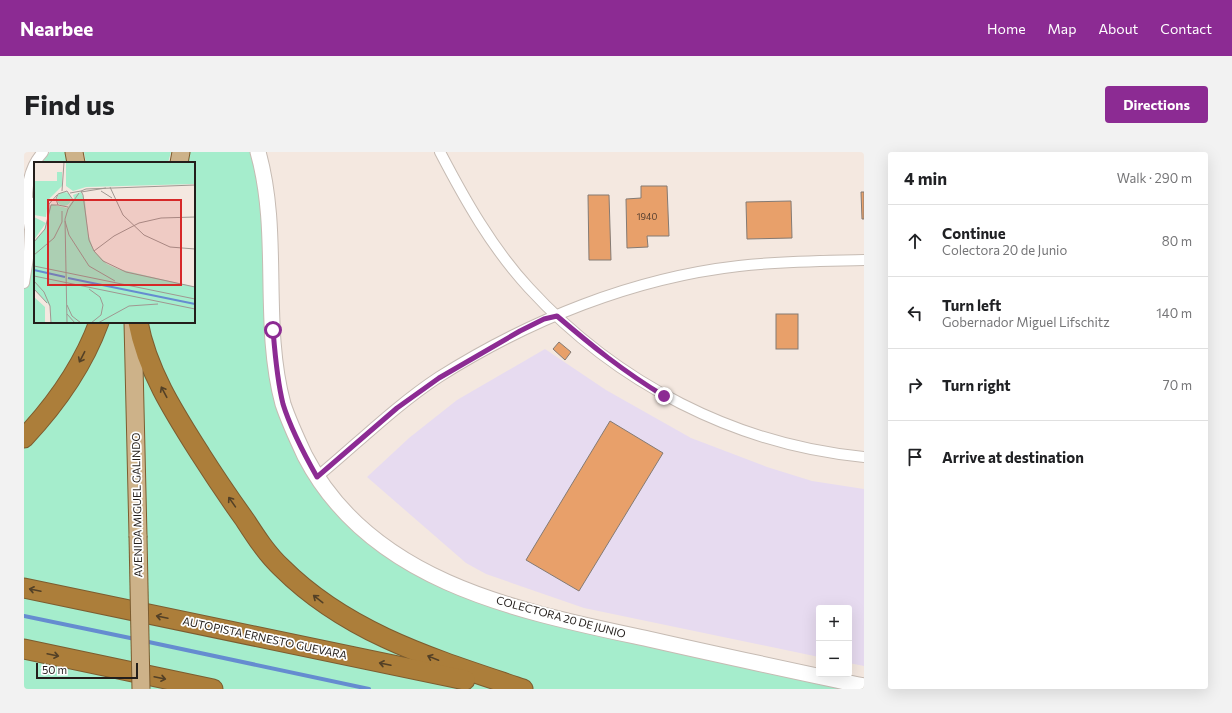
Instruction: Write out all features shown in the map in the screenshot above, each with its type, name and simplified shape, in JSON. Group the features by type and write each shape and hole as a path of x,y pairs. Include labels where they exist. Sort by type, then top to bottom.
{"highway":[{"path":"24,438 46,414 64,390 82,359 99,323"},
{"path":"138,323 142,341 154,374 180,422 256,536 281,568 331,609 390,641 438,661 523,689"},
{"name":"AUTOPISTA ERNESTO GUEVARA","path":"24,588 506,689"},
{"path":"24,649 213,689"}],"main road":[{"path":"74,152 76,162"},
{"name":"COLECTORA 20 DE JUNIO","path":"258,152 265,188 269,234 273,330 277,369 284,404 297,438 317,477 353,521 374,540 399,558 429,574 465,590 515,608 576,624 864,686"},
{"name":"AVENIDA MIGUEL GALINDO","path":"133,323 141,689"}],"street":[{"path":"35,162 43,152"},
{"path":"440,152 478,220 498,249 529,288 557,316 603,356 628,374 664,396 744,432 796,446 864,457"},
{"path":"30,229 26,207 26,188 28,174 34,164"},
{"path":"24,284 34,207"},
{"path":"317,477 397,408 439,378 520,331 544,319 557,316 599,298 644,284 691,273 779,262 864,260"}],"shaded area":[{"path":"545,349 606,390 691,438 767,467 812,481 864,489 864,666 852,664 852,605 816,605 816,656 584,608 486,574 466,563 367,477 409,438 457,400"}],"green space":[{"path":"50,152 66,152 69,162 41,162"},
{"path":"84,152 171,152 168,162 86,162"},
{"path":"185,152 258,152 273,330 297,438 353,521 465,590 864,689 24,689 24,284 34,209 34,323 195,323 195,162 180,162"}],"building":[{"path":"641,186 667,186 669,236 647,236 648,247 627,248 626,199 641,198"},
{"path":"861,192 864,192 864,219 862,219"},
{"path":"588,195 609,195 611,260 589,260"},
{"path":"791,201 792,238 747,239 746,202"},
{"path":"776,314 798,314 798,349 776,349"},
{"path":"559,342 571,352 565,360 553,349"},
{"path":"610,421 663,453 579,591 526,560"}],"waterway":[{"path":"24,616 135,639"},
{"path":"144,641 369,689"}],"route":[{"path":"273,330 277,369 284,404 297,438 317,477 397,408 439,378 486,350 544,319 557,316 603,356 628,374 664,396"}]}
